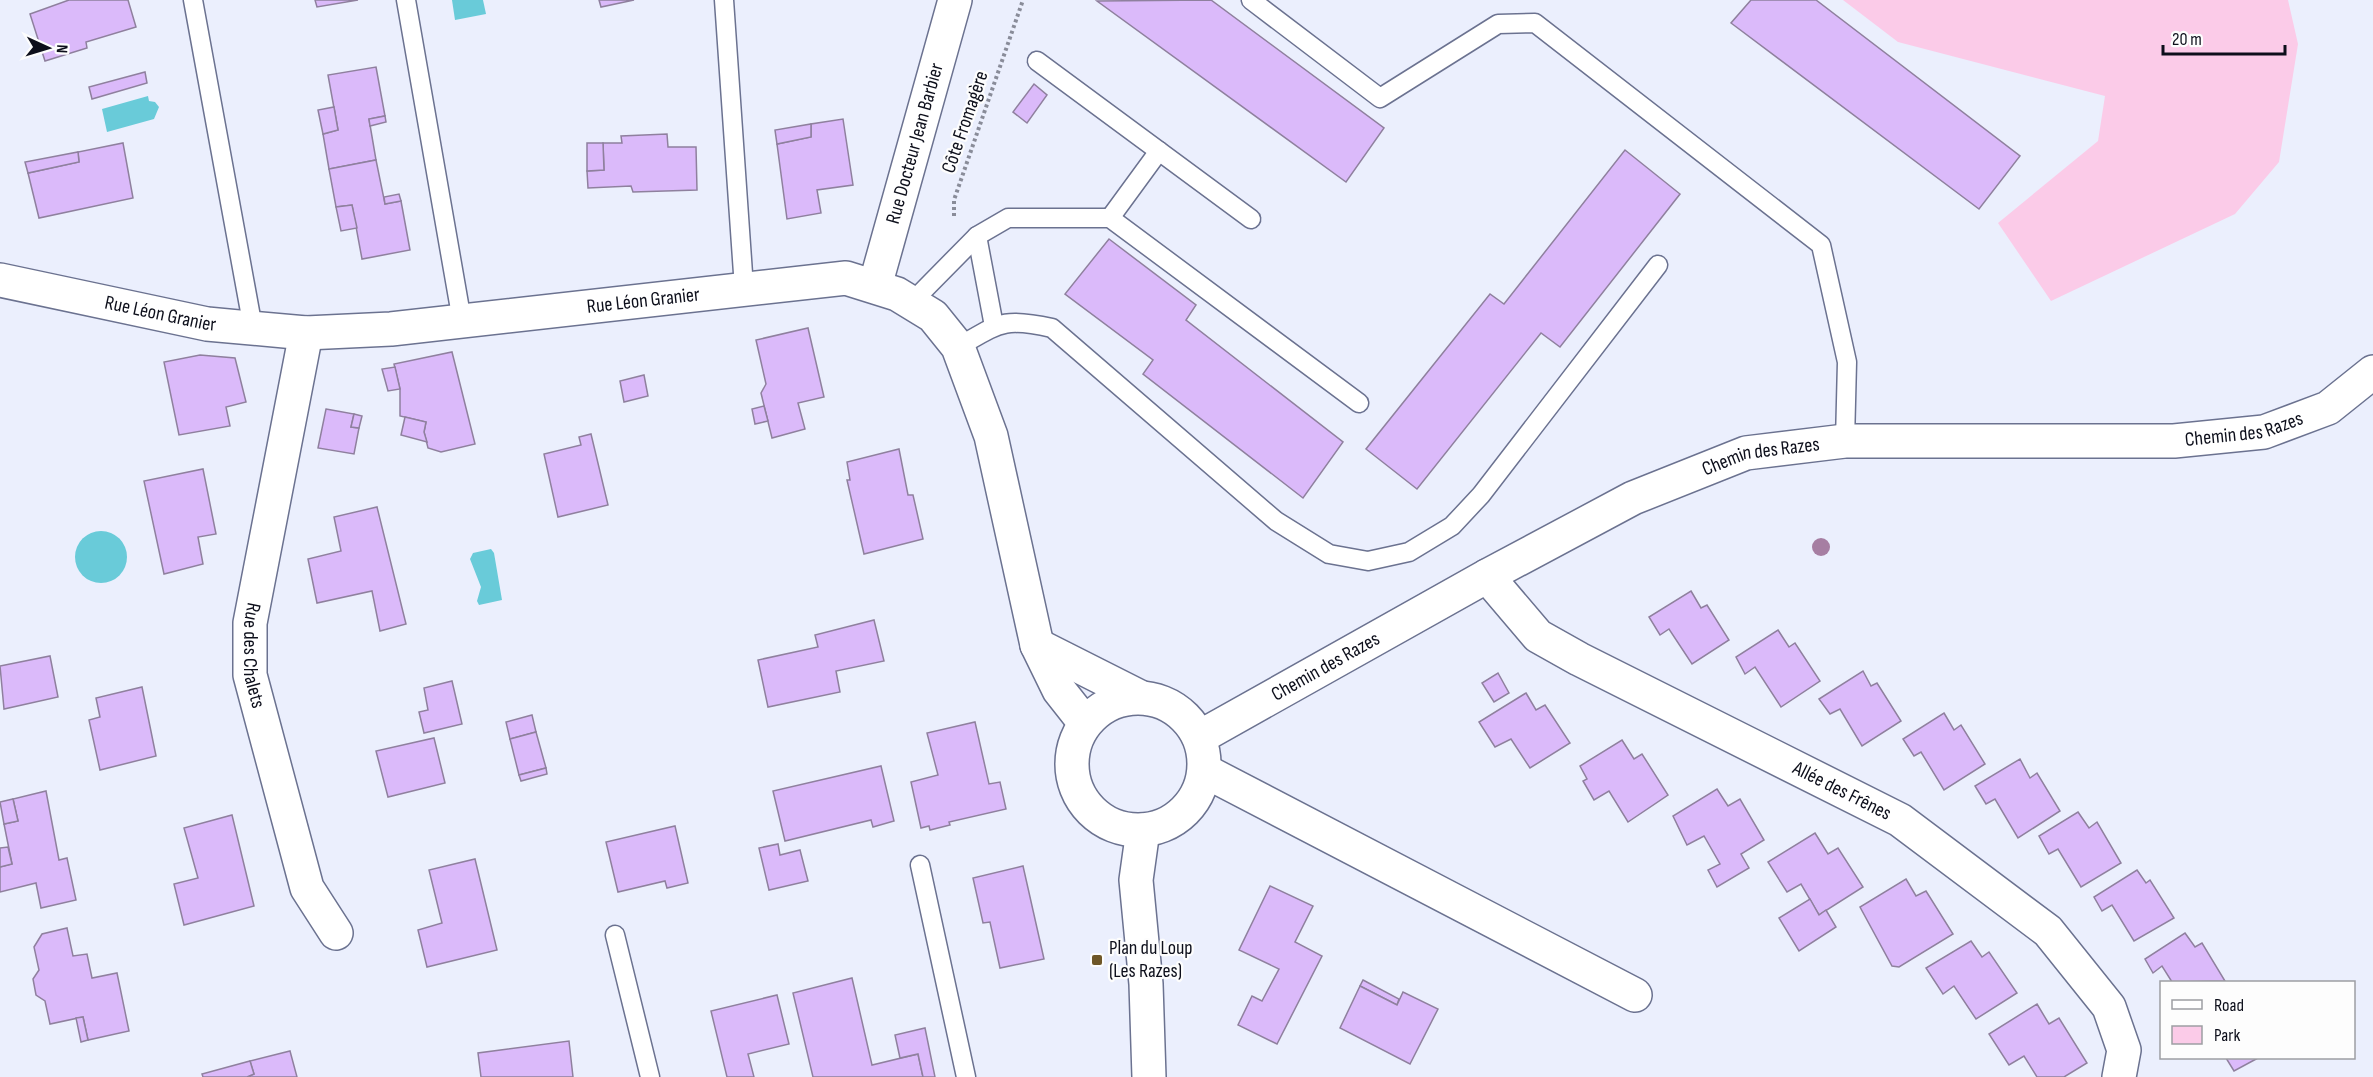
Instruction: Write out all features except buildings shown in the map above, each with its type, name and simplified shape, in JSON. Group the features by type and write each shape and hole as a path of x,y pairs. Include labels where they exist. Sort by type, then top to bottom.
{"street":[{"name":"Rue Docteur Jean Barbier","path":"875,286 955,0"},
{"name":"Rue Léon Granier","path":"0,280 207,324 306,333 391,329 846,278 875,286 933,316 958,347 990,436 1037,645 1059,690 1085,723"},
{"name":"Rue des Chalets","path":"306,333 250,623 250,675 307,888 336,933"},
{"name":"Chemin des Razes","path":"1200,737 1487,576 1633,498 1746,453 1845,441 2174,441 2264,432 2328,408 2373,372"},
{"name":"Allée des Frênes","path":"1487,576 1538,636 1579,659 1900,820 2048,931 2109,1007 2124,1050 2119,1077"},
{"path":"1037,645 1138,696 1164,701 1185,715 1200,737 1205,771 1200,789 1191,805 1178,818 1162,826 1143,830 1124,829 1107,822 1091,811 1079,796 1073,777 1072,758 1076,740 1085,723 1109,703 1138,696"},
{"path":"1205,771 1635,995"},
{"path":"1143,830 1136,880 1146,984 1149,1077"}],"lane":[{"path":"193,0 253,328"},
{"path":"405,0 462,321"},
{"path":"724,0 744,288"},
{"path":"1251,0 1380,98 1498,24 1535,23 1821,245 1847,362 1845,441"},
{"path":"1037,61 1251,219"},
{"path":"1110,218 1159,151"},
{"path":"911,303 977,236 1008,218 1110,218 1359,403"},
{"path":"977,236 994,326"},
{"path":"958,347 994,326 1017,321 1052,328 1276,521 1329,554 1368,561 1409,552 1452,526 1481,495 1659,265"},
{"path":"920,865 966,1077"},
{"path":"615,935 650,1077"}],"path":[{"name":"Côte Fromagère","path":"955,258 954,200 1023,0"}],"green space":[{"path":"1843,0 2288,0 2298,44 2279,162 2235,214 2051,301 1998,223 2098,141 2105,96 1898,42"}],"water":[{"path":"452,0 483,0 486,14 455,20"},
{"path":"148,96 149,101 155,102 159,107 154,119 107,132 102,109"},
{"path":"101,531 111,533 119,539 125,547 127,557 125,567 119,575 111,581 101,583 91,581 83,575 77,567 75,557 77,547 83,539 91,533"},
{"path":"491,549 494,553 502,600 479,605 477,601 481,587 470,559 473,553"}],"place":[{"name":"Plan du Loup (Les Razes)","path":"1097,960"}]}
